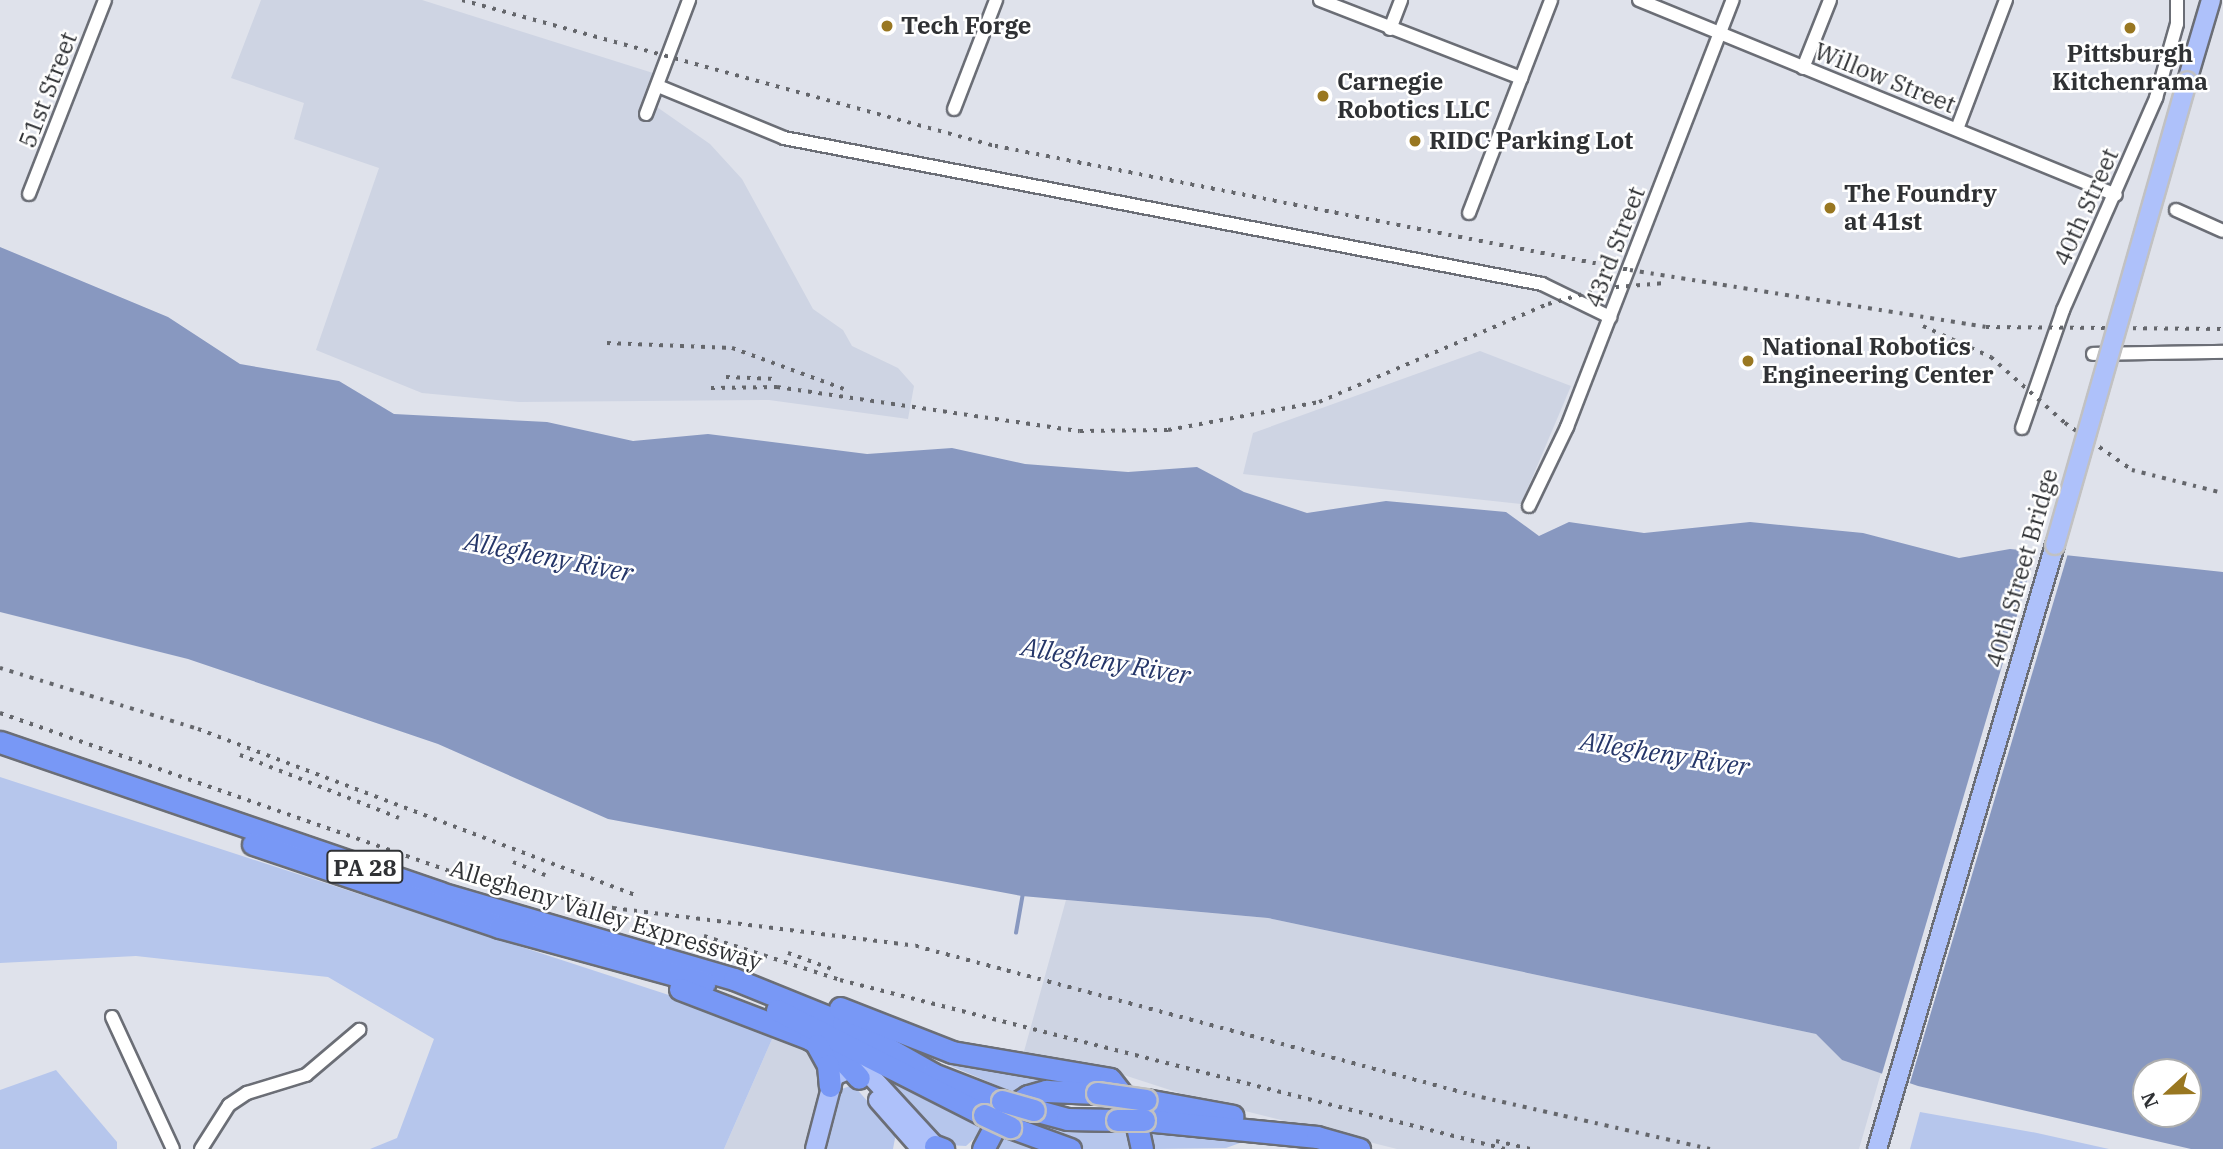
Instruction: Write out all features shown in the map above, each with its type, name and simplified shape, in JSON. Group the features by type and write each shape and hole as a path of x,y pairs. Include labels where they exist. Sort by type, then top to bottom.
{"highway":[{"name":"Allegheny Valley Expressway","path":"0,742 440,893 734,979 843,1023 933,1074 1002,1101 1067,1119 1117,1120 1144,1131 1259,1126 1317,1137 1359,1149"},
{"name":"Allegheny Valley Expressway","path":"0,756 499,927 741,996 836,1037 984,1115 1070,1149"},
{"path":"499,927 720,1001 810,1039 854,1073"},
{"path":"734,979 816,996 951,1052 1110,1079 1133,1108 1144,1131"},
{"path":"810,1039 828,1065 830,1086"},
{"path":"980,1146 1002,1113 1028,1096 1097,1093 1144,1131"}],"main road":[{"name":"40th Street Bridge","path":"1877,1149 2211,0"},
{"path":"815,1149 834,1076 854,1073 868,1073 934,1148"}],"street":[{"name":"51st Street","path":"29,194 105,0"},
{"path":"646,114 689,0"},
{"path":"954,109 996,0"},
{"path":"1320,0 1521,78"},
{"path":"1390,29 1401,0"},
{"path":"1469,213 1551,0"},
{"name":"Willow Street","path":"1639,0 2116,195"},
{"name":"43rd Street","path":"1529,506 1610,317 1733,0"},
{"path":"1803,68 1830,0"},
{"path":"1957,129 2006,0"},
{"name":"40th Street","path":"2022,428 2063,310 2116,195 2156,99 2178,24 2177,0"},
{"path":"658,86 746,126 797,141 1542,284 1610,317"},
{"path":"2176,210 2223,231"},
{"path":"2093,354 2223,352"},
{"path":"111,1017 173,1149"},
{"path":"201,1149 229,1105 247,1093 306,1074 359,1030"}],"shaded area":[{"path":"261,0 422,0 653,73 644,98 710,144 742,179 813,309 843,330 852,346 898,368 914,386 908,419 769,400 519,402 422,393 316,350 379,168 294,139 304,103 231,78"},
{"path":"1480,351 1571,386 1521,504 1243,474 1253,433"},
{"path":"0,777 776,1030 724,1149 370,1149 397,1138 434,1039 328,977 136,956 0,963"},
{"path":"1066,900 1268,918 1816,1034 1842,1060 1881,1073 1859,1149 1397,1149 1201,1100 1096,1066 1023,1055"},
{"path":"776,1030 807,1042 822,1062 823,1086 807,1149 724,1149"},
{"path":"846,1047 987,1127 966,1146 948,1145"},
{"path":"920,1053 949,1059 1087,1080 1020,1095"},
{"path":"56,1070 117,1142 117,1149 0,1149 0,1090"},
{"path":"853,1085 896,1133 893,1149 824,1149 839,1090"},
{"path":"1920,1112 2037,1133 2109,1149 1910,1149"},
{"path":"1039,1121 1131,1131 1135,1149 995,1149 999,1132 1047,1132"},
{"path":"1146,1132 1199,1132 1248,1140 1226,1148 1155,1149"}],"water":[{"name":"Allegheny River","path":"0,247 168,317 240,364 339,381 394,414 547,422 633,441 708,434 867,454 952,448 1025,464 1128,472 1197,467 1244,492 1307,513 1386,501 1506,512 1539,536 1569,522 1644,533 1750,522 1863,533 1959,558 2010,549 2223,572 2223,1149 2191,1149 1918,1086 1842,1060 1816,1034 1268,918 1022,896 608,819 438,744 188,659 0,612"}],"pier":[{"path":"2037,547 2069,550 1909,1086 1881,1077"}],"waterway":[{"path":"1016,933 1023,894"}],"railway":[{"path":"462,0 995,146 1630,270 1986,327 2223,329"},
{"path":"711,388 777,387 1080,431 1168,430 1319,402 1548,304 1605,288 1665,283"},
{"path":"1923,326 1991,357 2065,423 2132,470 2223,493"},
{"path":"607,343 732,348 844,389"},
{"path":"726,377 778,379"},
{"path":"0,668 198,729 638,896"},
{"path":"0,713 478,881 613,908 916,946 1472,1095 1710,1149"},
{"path":"240,755 399,818"},
{"path":"513,862 546,875"},
{"path":"704,936 840,980 1505,1149"},
{"path":"788,953 832,969"},
{"path":"1496,1141 1530,1149"}],"place":[{"name":"Tech Forge","path":"887,26"},
{"name":"Pittsburgh Kitchenrama","path":"2130,28"},
{"name":"Carnegie Robotics LLC","path":"1323,96"},
{"name":"RIDC Parking Lot","path":"1415,141"},
{"name":"The Foundry at 41st","path":"1830,208"},
{"name":"National Robotics Engineering Center","path":"1748,361"}]}
